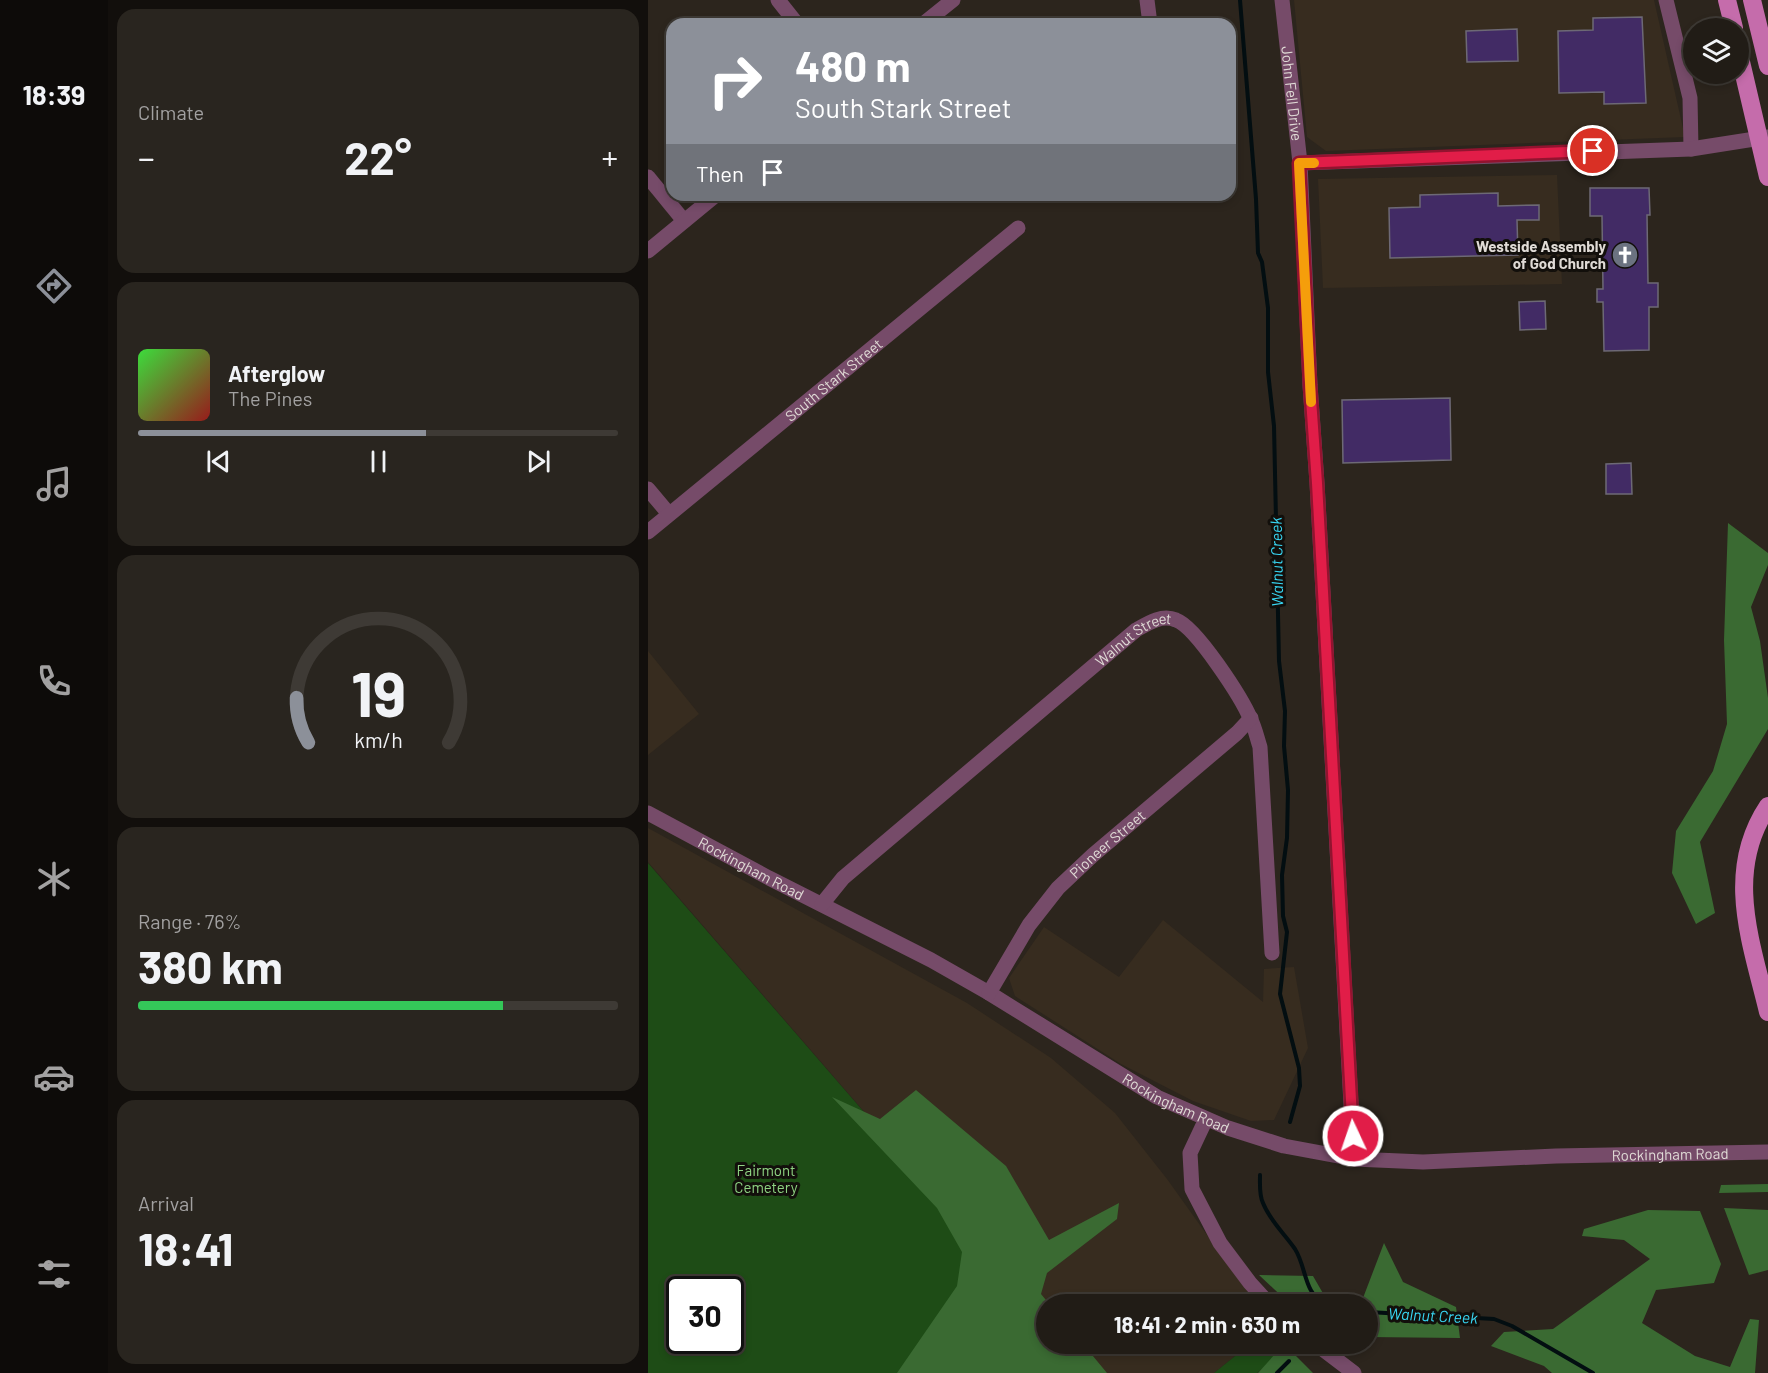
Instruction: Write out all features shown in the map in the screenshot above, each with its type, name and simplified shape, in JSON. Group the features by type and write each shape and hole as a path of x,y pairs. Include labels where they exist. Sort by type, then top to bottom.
{"main road":[{"path":"1727,0 1732,18"},
{"path":"1752,0 1768,66"},
{"path":"1748,84 1763,138 1768,177"},
{"path":"1768,806 1759,820 1748,848 1743,878 1744,905 1768,1012"}],"street":[{"path":"778,0 792,18"},
{"path":"930,18 953,0"},
{"path":"1147,0 1149,18"},
{"name":"John Fell Drive","path":"1282,0 1299,163 1354,1159"},
{"path":"1665,0 1690,98 1691,148"},
{"path":"1299,163 1691,148 1763,138"},
{"path":"648,177 666,199"},
{"path":"668,201 684,221"},
{"path":"648,251 709,201"},
{"name":"South Stark Street","path":"648,532 1018,228"},
{"path":"648,489 669,514"},
{"name":"Walnut Street","path":"822,904 843,878 1136,630 1156,619 1173,618 1186,625 1209,653 1251,718 1260,747 1272,953"},
{"name":"Pioneer Street","path":"989,993 1029,925 1058,888 1093,855 1237,733 1251,718"},
{"name":"Rockingham Road","path":"648,813 769,878 931,960 989,993 1157,1097 1228,1128 1284,1146 1354,1159 1423,1162 1556,1156 1768,1152"},
{"path":"1206,1119 1190,1152 1192,1189 1220,1243 1260,1294"},
{"path":"1329,1354 1354,1373"}],"shaded area":[{"path":"1294,0 1654,0 1685,137 1326,151 1307,137"},
{"path":"1557,175 1562,284 1323,288 1318,179"},
{"path":"648,651 699,714 648,755"},
{"path":"648,828 967,1003 1051,1058 1115,1113 1167,1179 1249,1294 1036,1294 1036,1310 648,862"},
{"path":"1163,920 1263,1002 1264,969 1294,967 1308,1048 1274,1120 1251,1121 1193,1101 1121,1064 1015,996 1009,978 1044,927 1119,977"},
{"path":"1074,1354 1238,1354 1214,1373 1090,1373"}],"green space":[{"path":"1728,523 1768,553 1768,565 1751,607 1760,641 1768,698 1768,729 1700,842 1715,913 1696,924 1672,873 1676,831 1713,771 1727,724 1724,640"},
{"name":"Fairmont Cemetery","path":"648,863 1036,1310 1036,1354 1062,1354 1090,1373 648,1373"},
{"path":"916,1090 1006,1166 1049,1240 1119,1203 1117,1219 1047,1273 1041,1294 1036,1294 1036,1354 1091,1354 1107,1373 897,1373 957,1286 962,1252 937,1208 832,1097 880,1119"},
{"path":"1768,1184 1768,1192 1719,1193 1721,1185"},
{"path":"1724,1208 1768,1210 1768,1270 1749,1275"},
{"path":"1648,1210 1700,1211 1721,1264 1714,1283 1656,1290 1642,1323 1695,1356 1730,1367 1750,1319 1759,1320 1755,1373 1552,1373 1544,1366 1491,1346 1504,1332 1553,1329 1650,1259 1624,1240 1582,1236 1584,1229"},
{"path":"1384,1243 1403,1282 1456,1307 1460,1338 1378,1337 1378,1294 1365,1294"},
{"path":"1259,1275 1313,1276 1323,1294 1279,1294"},
{"path":"1238,1354 1281,1354 1257,1373 1214,1373"},
{"path":"1275,1354 1294,1354 1313,1373 1258,1373"}],"building":[{"path":"1642,17 1646,103 1604,104 1604,92 1559,93 1558,31 1593,30 1593,18"},
{"path":"1517,29 1518,61 1467,62 1466,31"},
{"name":"Westside Assembly of God Church","path":"1590,188 1649,188 1648,283 1658,283 1658,307 1649,307 1649,350 1604,351 1603,302 1597,302 1597,289 1603,289 1602,216 1590,216"},
{"path":"1498,193 1498,206 1539,205 1539,220 1517,220 1518,255 1390,258 1389,208 1420,207 1420,195"},
{"path":"1545,301 1546,329 1520,330 1519,302"},
{"path":"1450,398 1451,460 1343,463 1342,400"},
{"path":"1631,463 1632,494 1606,494 1606,464"}],"waterway":[{"name":"Walnut Creek","path":"1240,0 1256,199 1258,253 1262,262 1268,308 1268,372 1274,426 1279,661 1285,711 1284,746 1288,790 1287,838 1282,875 1283,916 1287,932 1280,994 1299,1068 1300,1086 1290,1122"},
{"name":"Walnut Creek","path":"1260,1175 1261,1197 1266,1209 1299,1256 1313,1294"},
{"name":"Walnut Creek","path":"1378,1313 1494,1319 1512,1326 1593,1373"},
{"path":"1277,1373 1289,1361"}],"slow traffic":[{"path":"1311,402 1299,163 1314,163"}],"place":[{"name":"Westside Assembly of God Church","path":"1625,255"}],"route":[{"path":"1353,1136 1299,163 1593,151"}]}
